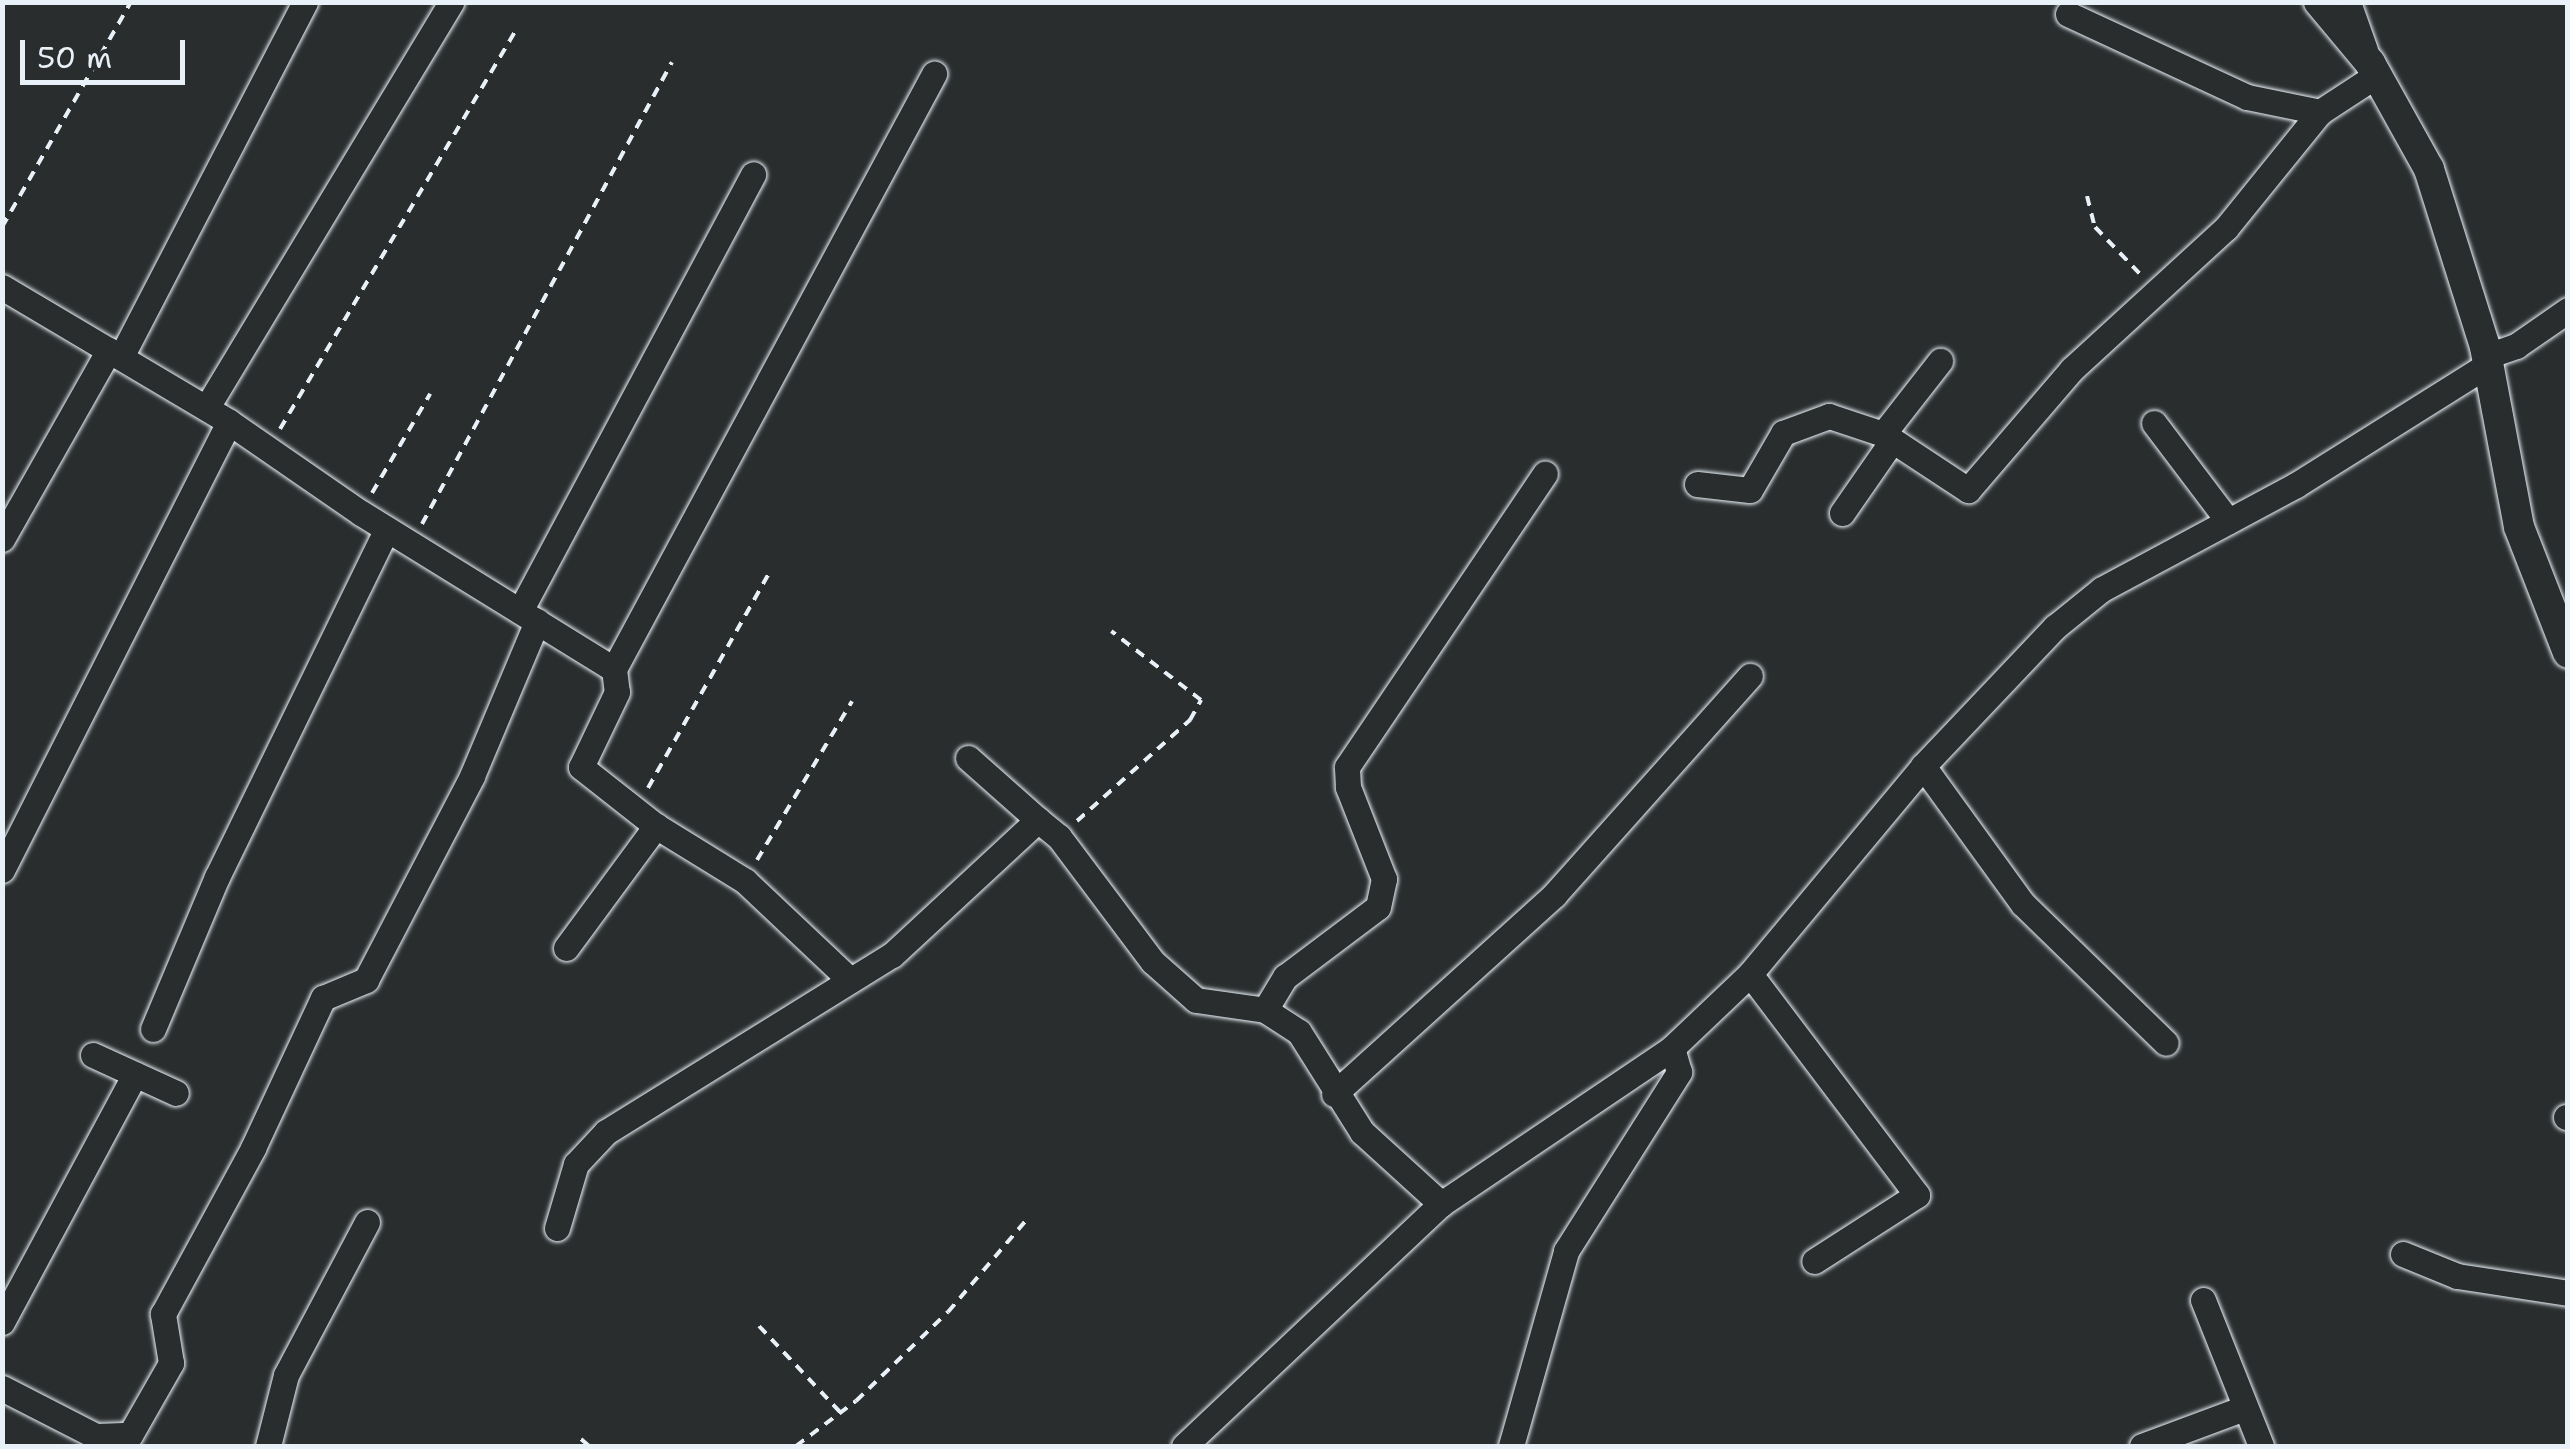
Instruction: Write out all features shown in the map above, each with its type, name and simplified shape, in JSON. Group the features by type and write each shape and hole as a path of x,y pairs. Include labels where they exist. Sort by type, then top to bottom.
{"street":[{"path":"2,538 115,353 305,2"},
{"path":"206,406 451,2"},
{"path":"2318,2 2374,68"},
{"path":"2348,2 2374,68 2429,169 2488,360 2519,527 2567,649"},
{"path":"2068,14 2247,97 2320,112"},
{"path":"1697,484 1750,490 1771,446 1812,419 1846,417 1888,438 1968,490 2072,369 2226,228 2320,112 2374,68"},
{"path":"850,980 745,881 656,826 581,767 617,692 614,669 934,74"},
{"path":"2,1388 96,1436 130,1435 171,1364 163,1314 254,1148 323,998 366,980 472,776 528,616 753,174"},
{"path":"2,287 206,406 361,513 614,669"},
{"path":"1184,1446 1440,1204 1672,1048 1750,974 1922,766 2017,664 2102,589 2228,521 2516,346 2568,310"},
{"path":"1842,513 1940,361"},
{"path":"2,870 229,422"},
{"path":"2154,423 2228,521"},
{"path":"1265,1010 1285,978 1378,907 1384,879 1348,787 1347,766 1545,474"},
{"path":"153,1029 217,877 387,529"},
{"path":"1334,1094 1554,895 1750,676"},
{"path":"968,758 1059,836 1152,962 1196,1000 1265,1010 1299,1032 1334,1094 1362,1132 1440,1204"},
{"path":"1922,766 2023,904 2166,1043"},
{"path":"557,1228 576,1164 606,1132 850,980 933,920 1038,820"},
{"path":"566,948 656,826"},
{"path":"1750,974 1917,1195 1814,1261"},
{"path":"1511,1446 1566,1251 1679,1072 1672,1048"},
{"path":"93,1054 176,1093"},
{"path":"2,1322 135,1074"},
{"path":"268,1446 286,1375 367,1222"},
{"path":"2403,1254 2458,1276 2568,1293"},
{"path":"2203,1300 2260,1446"},
{"path":"2142,1446 2244,1408"}],"path":[{"path":"2,228 132,2"},
{"path":"268,449 517,29"},
{"path":"411,544 672,62"},
{"path":"2087,196 2095,227 2158,293"},
{"path":"361,513 430,394"},
{"path":"635,810 770,570"},
{"path":"1059,836 1199,710 1199,696 1110,631"},
{"path":"745,881 852,701"},
{"path":"796,1446 841,1412 948,1312 1028,1218"},
{"path":"759,1326 841,1412"},
{"path":"582,1439 588,1446"}]}
